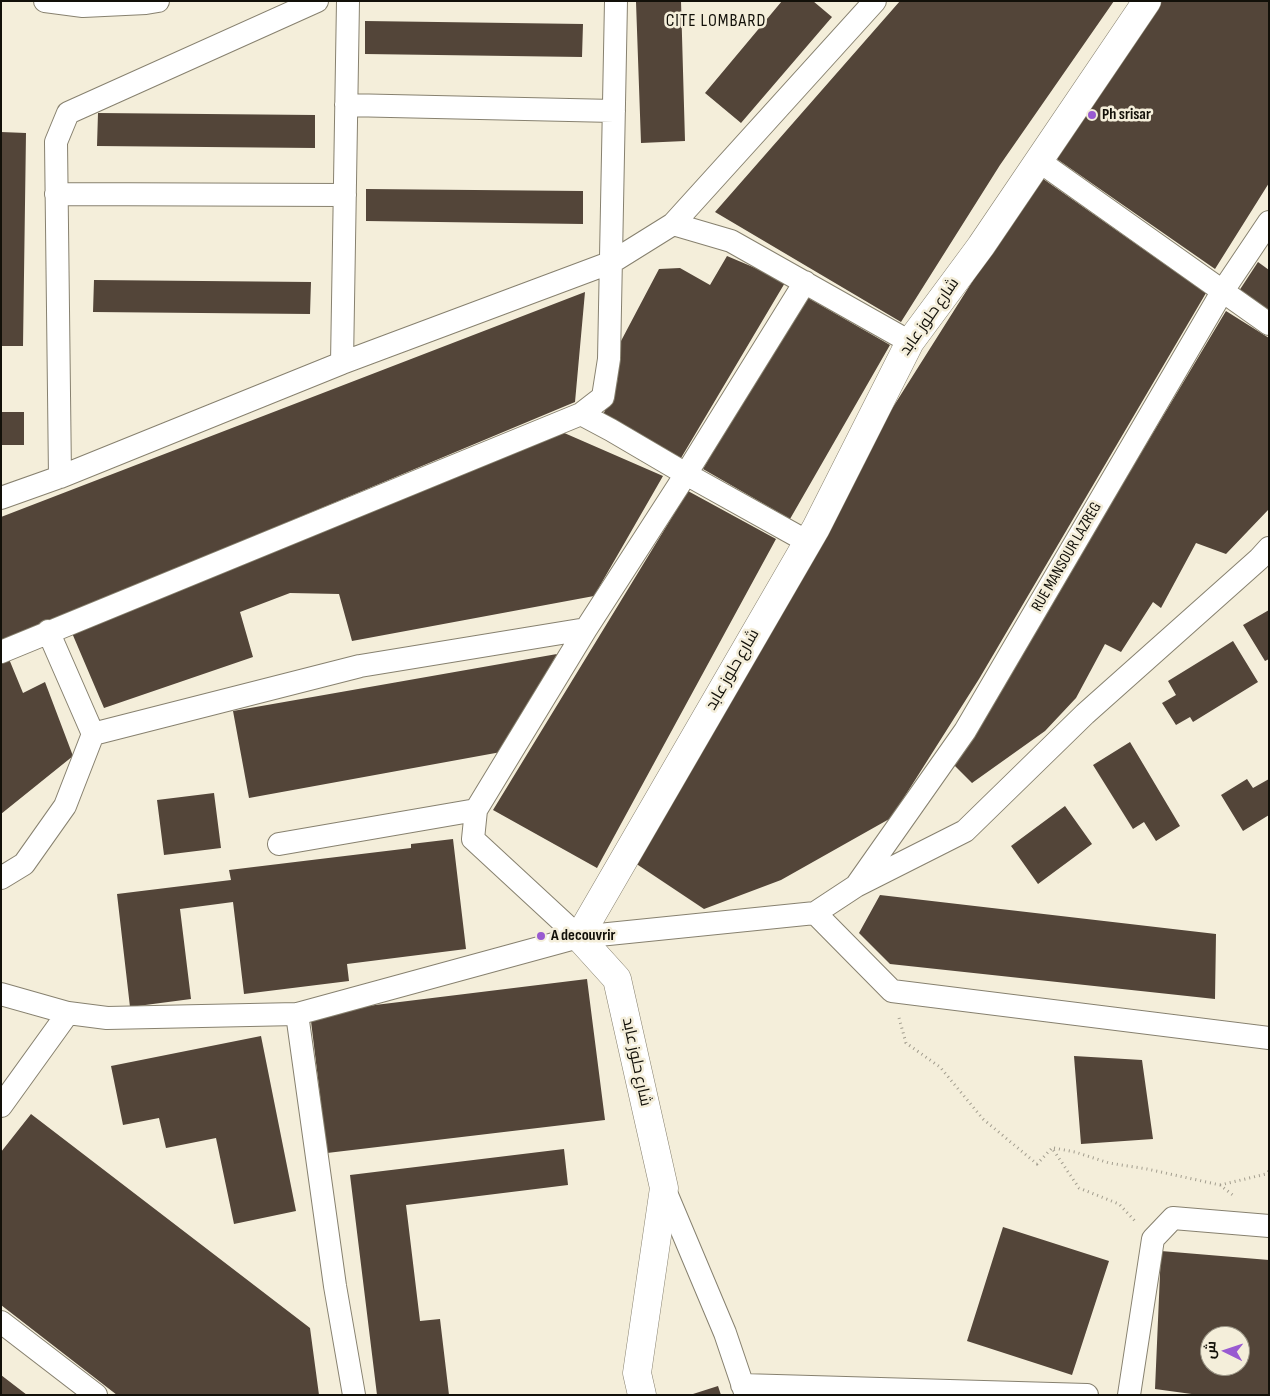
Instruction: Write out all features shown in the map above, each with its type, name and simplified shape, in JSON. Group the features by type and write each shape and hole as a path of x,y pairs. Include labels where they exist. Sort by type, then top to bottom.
{"street":[{"path":"45,1 83,6 158,1"},
{"path":"60,477 56,142 68,113 317,1"},
{"path":"342,363 348,1"},
{"path":"1,652 48,631 581,414 604,397 609,359 612,262 616,1"},
{"path":"1,498 60,477 342,363 612,262 673,224 875,1"},
{"name":"شارع حلوز عابد","path":"642,1395 637,1373 664,1188 617,979 579,937 808,542 910,342 981,246 1147,1"},
{"path":"346,105 614,111"},
{"path":"1039,161 1269,324"},
{"path":"56,194 345,195"},
{"name":"RUE MANSOUR LAZREG","path":"856,886 965,731 1222,292 1269,222"},
{"path":"673,224 731,241 910,342"},
{"path":"579,937 473,839 476,810 586,629 686,474 805,282"},
{"path":"581,414 808,542"},
{"path":"1,994 68,1013 108,1018 297,1014 579,937 815,913 856,886 965,831 1085,714 1266,554"},
{"path":"93,734 360,666 586,629"},
{"path":"1,878 24,864 65,806 93,734 48,631"},
{"path":"279,844 476,810"},
{"path":"815,913 892,991 1269,1038"},
{"path":"1,1106 68,1013"},
{"path":"297,1014 335,1286 354,1395"},
{"path":"664,1188 725,1333 744,1390 1087,1395"},
{"path":"1129,1395 1152,1239 1173,1218 1269,1226"},
{"path":"1,1322 96,1395"}],"path":[{"path":"892,991 906,1043 940,1067 983,1119 1037,1164 1052,1148"},
{"path":"1052,1148 1075,1152 1109,1163 1147,1169 1220,1185 1266,1174 1269,1171"},
{"path":"1052,1148 1079,1188 1119,1204 1152,1239"},
{"path":"1220,1185 1240,1202"}],"building":[{"path":"681,1 685,141 641,143 636,2"},
{"path":"782,1 813,1 832,17 741,123 705,93"},
{"path":"900,1 1114,1 1000,165 901,322 715,212"},
{"path":"1162,1 1269,1 1269,183 1215,269 1054,157"},
{"path":"365,21 583,24 582,57 365,54"},
{"path":"98,113 315,115 315,148 97,146"},
{"path":"1,132 26,133 23,346 1,346"},
{"path":"1039,176 1206,293 979,679 891,818 781,880 704,909 635,863 888,415"},
{"path":"366,189 583,191 583,224 366,221"},
{"path":"727,256 786,281 681,458 603,415 617,383 621,341 659,269 680,268 710,285"},
{"path":"1258,262 1269,270 1269,315 1237,294"},
{"path":"94,280 311,282 310,314 93,312"},
{"path":"585,292 575,402 1,642 1,517"},
{"path":"803,295 890,345 790,519 703,469"},
{"path":"1226,311 1269,338 1269,509 1226,554 1196,543 1161,608 1153,602 1121,652 1105,644 1076,698 1045,731 972,783 954,765"},
{"path":"1,412 24,412 24,445 1,445"},
{"path":"562,432 663,476 594,596 352,641 339,594 290,593 240,612 253,657 104,708 72,633"},
{"path":"688,491 776,539 597,868 493,810"},
{"path":"1269,610 1269,659 1265,661 1243,625"},
{"path":"1233,641 1258,682 1193,722 1190,717 1176,725 1162,703 1176,695 1168,681"},
{"path":"557,654 501,752 249,798 233,711"},
{"path":"9,659 23,693 45,682 73,756 1,814 1,662"},
{"path":"1130,742 1180,826 1156,841 1144,822 1133,829 1093,765"},
{"path":"1247,779 1253,788 1269,779 1269,815 1243,831 1221,795"},
{"path":"214,793 221,848 164,855 157,800"},
{"path":"1065,806 1092,844 1038,884 1011,846"},
{"path":"453,839 466,949 347,964 349,981 244,994 233,902 180,909 191,999 130,1007 117,894 231,880 229,870 411,848 411,844"},
{"path":"880,895 1216,934 1215,999 890,964 859,933"},
{"path":"587,979 605,1120 327,1153 310,1013"},
{"path":"261,1036 296,1211 234,1224 216,1138 166,1148 159,1118 123,1125 111,1066"},
{"path":"1074,1056 1142,1060 1153,1139 1081,1144"},
{"path":"31,1114 310,1328 319,1395 117,1395 1,1305 1,1152"},
{"path":"564,1149 568,1185 406,1205 420,1321 440,1319 449,1395 377,1395 350,1175"},
{"path":"1003,1227 1109,1261 1072,1375 967,1341"},
{"path":"1161,1251 1269,1260 1269,1395 1199,1395 1155,1389"},
{"path":"1,1375 27,1395 1,1395"},
{"path":"718,1386 721,1395 693,1395 693,1394"}],"place":[{"name":"Ph srisar","path":"1092,115"},
{"name":"A decouvrir","path":"541,936"}],"district":[{"name":"CITE LOMBARD","path":"716,21"}]}
